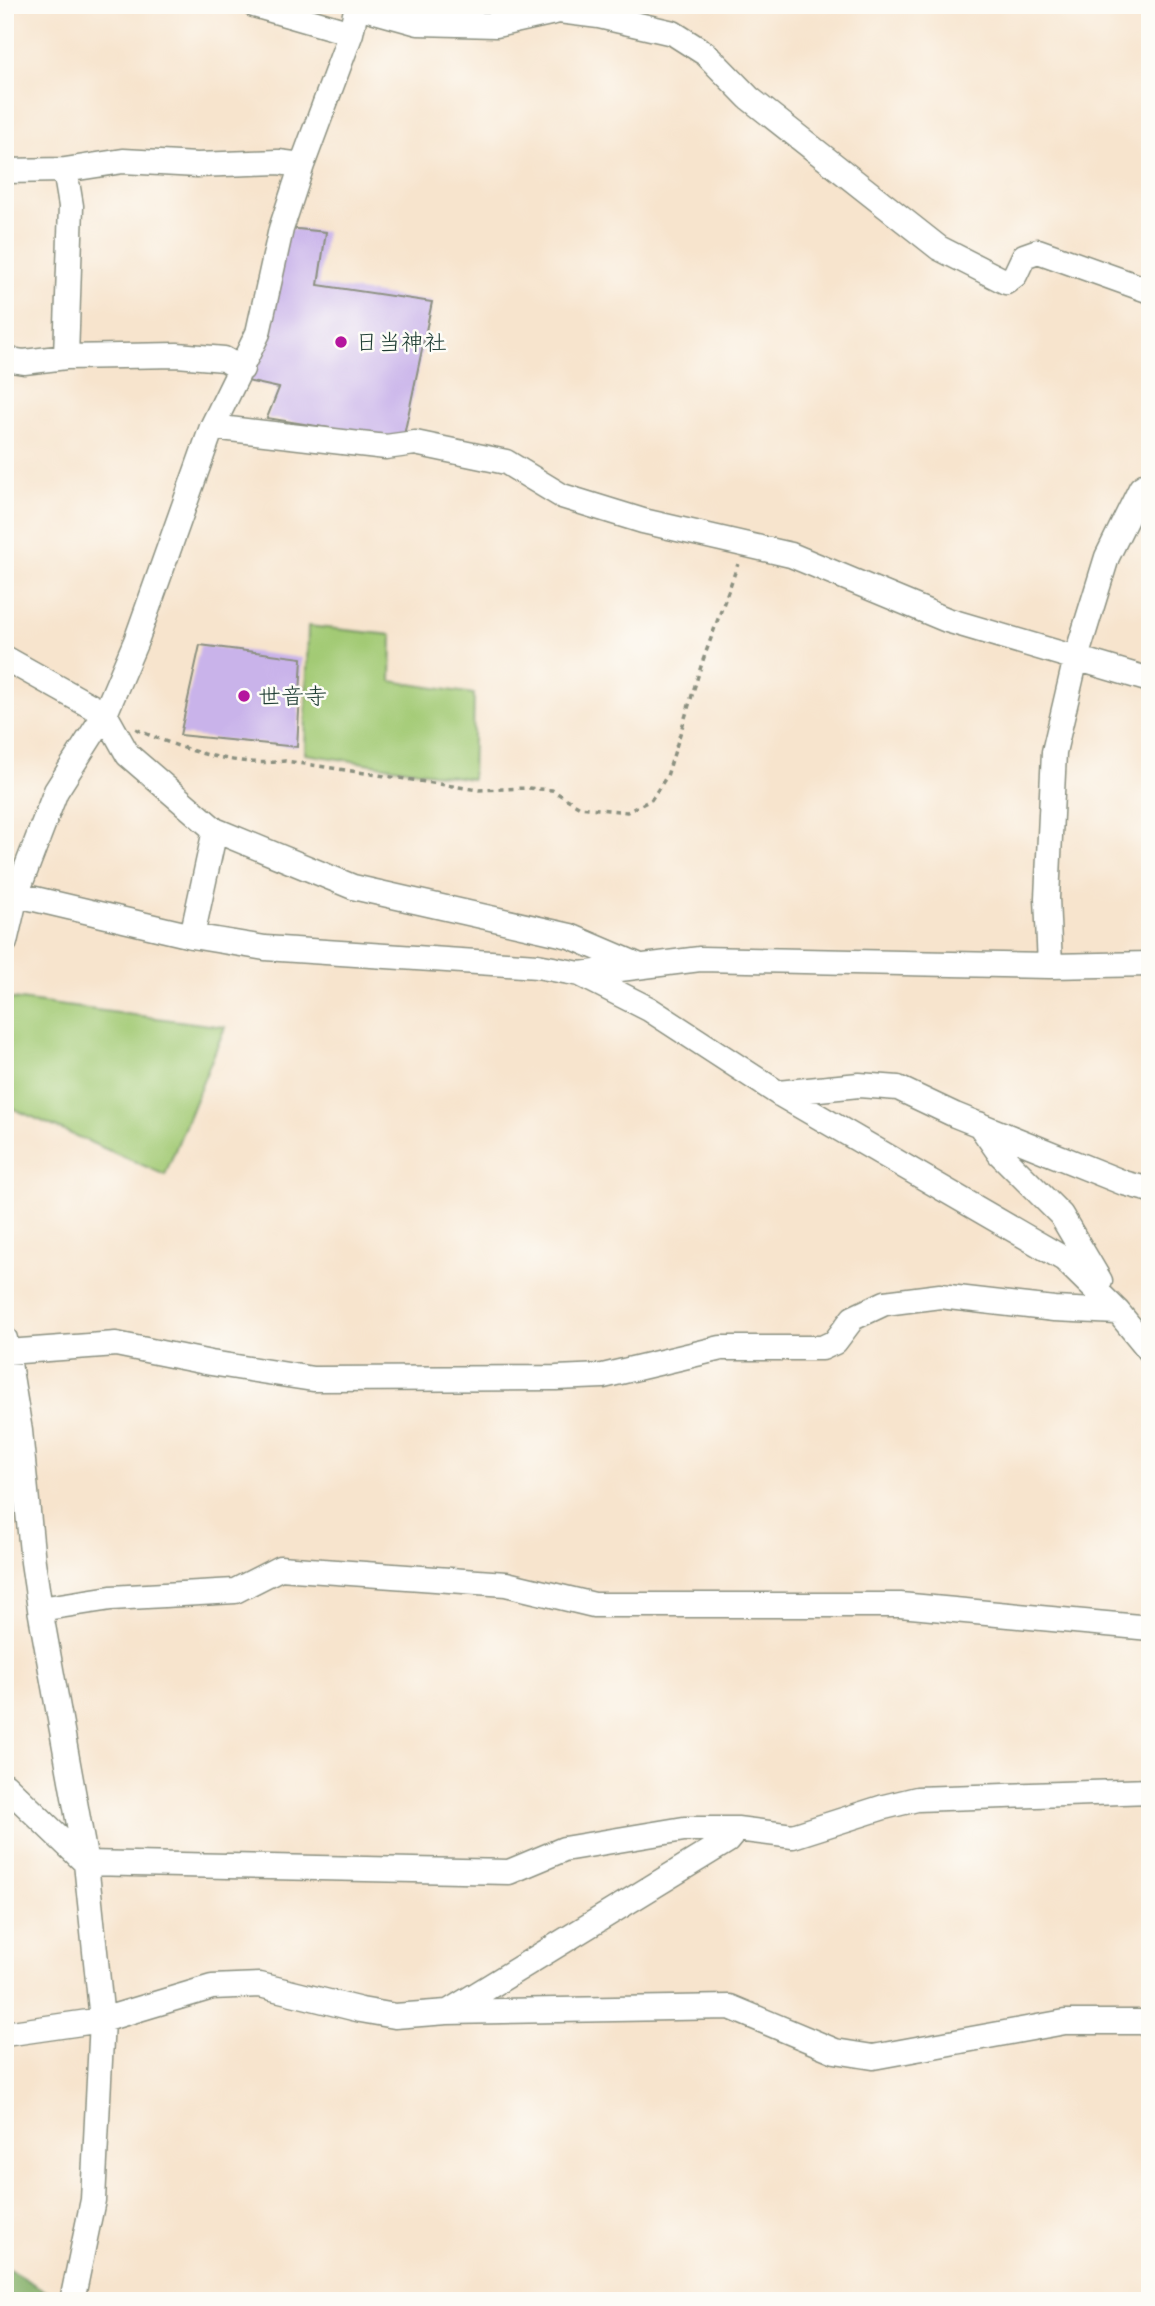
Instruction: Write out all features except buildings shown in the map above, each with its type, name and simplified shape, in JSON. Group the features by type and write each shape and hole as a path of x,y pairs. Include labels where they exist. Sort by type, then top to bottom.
{"street":[{"path":"254,5 351,33"},
{"path":"5,942 10,894 56,791 105,714 140,629 212,427 258,333 281,229 351,33 357,6 418,23 496,25 559,8 673,33 706,54 749,98 939,248 1006,282 1015,275 1024,256 1038,251 1150,291"},
{"path":"5,171 65,170 123,160 197,165 278,162 302,165"},
{"path":"65,170 71,206 66,357"},
{"path":"5,359 24,362 66,357 177,355 224,359 242,369"},
{"path":"212,427 386,447 415,443 506,462 562,496 643,521 811,562 947,620 1150,680"},
{"path":"1050,966 1048,898 1054,752 1076,658 1107,557 1142,488 1150,482"},
{"path":"5,658 105,714 128,755 215,830 353,887 570,936 641,966"},
{"path":"192,936 215,830"},
{"path":"10,894 192,936 265,948 537,966 580,974 649,1009 778,1093 1065,1259 1118,1312 1150,1351"},
{"path":"580,974 700,959 1050,966 1150,964"},
{"path":"778,1093 859,1085 898,1088 1124,1183 1150,1190"},
{"path":"979,1124 1000,1154 1061,1215 1118,1312"},
{"path":"72,2301 93,2200 102,2020 86,1863 40,1609 20,1431 10,1416 6,1345 116,1344 313,1379 556,1378 603,1376 721,1348 822,1348 835,1342 853,1318 885,1303 940,1296 1054,1309 1118,1312"},
{"path":"40,1609 111,1598 235,1591 280,1568 506,1584 594,1605 900,1605 1150,1629"},
{"path":"5,1785 86,1863 509,1872 564,1849 684,1829 737,1829 793,1836 917,1799 1150,1791"},
{"path":"447,2012 727,1841 737,1829"},
{"path":"5,2034 102,2020 212,1987 260,1985 395,2016 447,2012 730,2007 835,2051 873,2057 1065,2022 1150,2022"}],"path":[{"path":"105,714 166,743 242,761 285,761 479,790 552,790 580,807 626,812 651,800 667,776 702,663 745,546"}],"green space":[{"path":"308,626 392,635 391,681 474,694 472,779 305,754"},
{"path":"5,998 225,1027 165,1175 5,1105"},
{"path":"5,2267 52,2295 52,2301 5,2301"}],"place":[{"name":"日当神社","path":"341,342"},
{"name":"世音寺","path":"244,696"}]}
